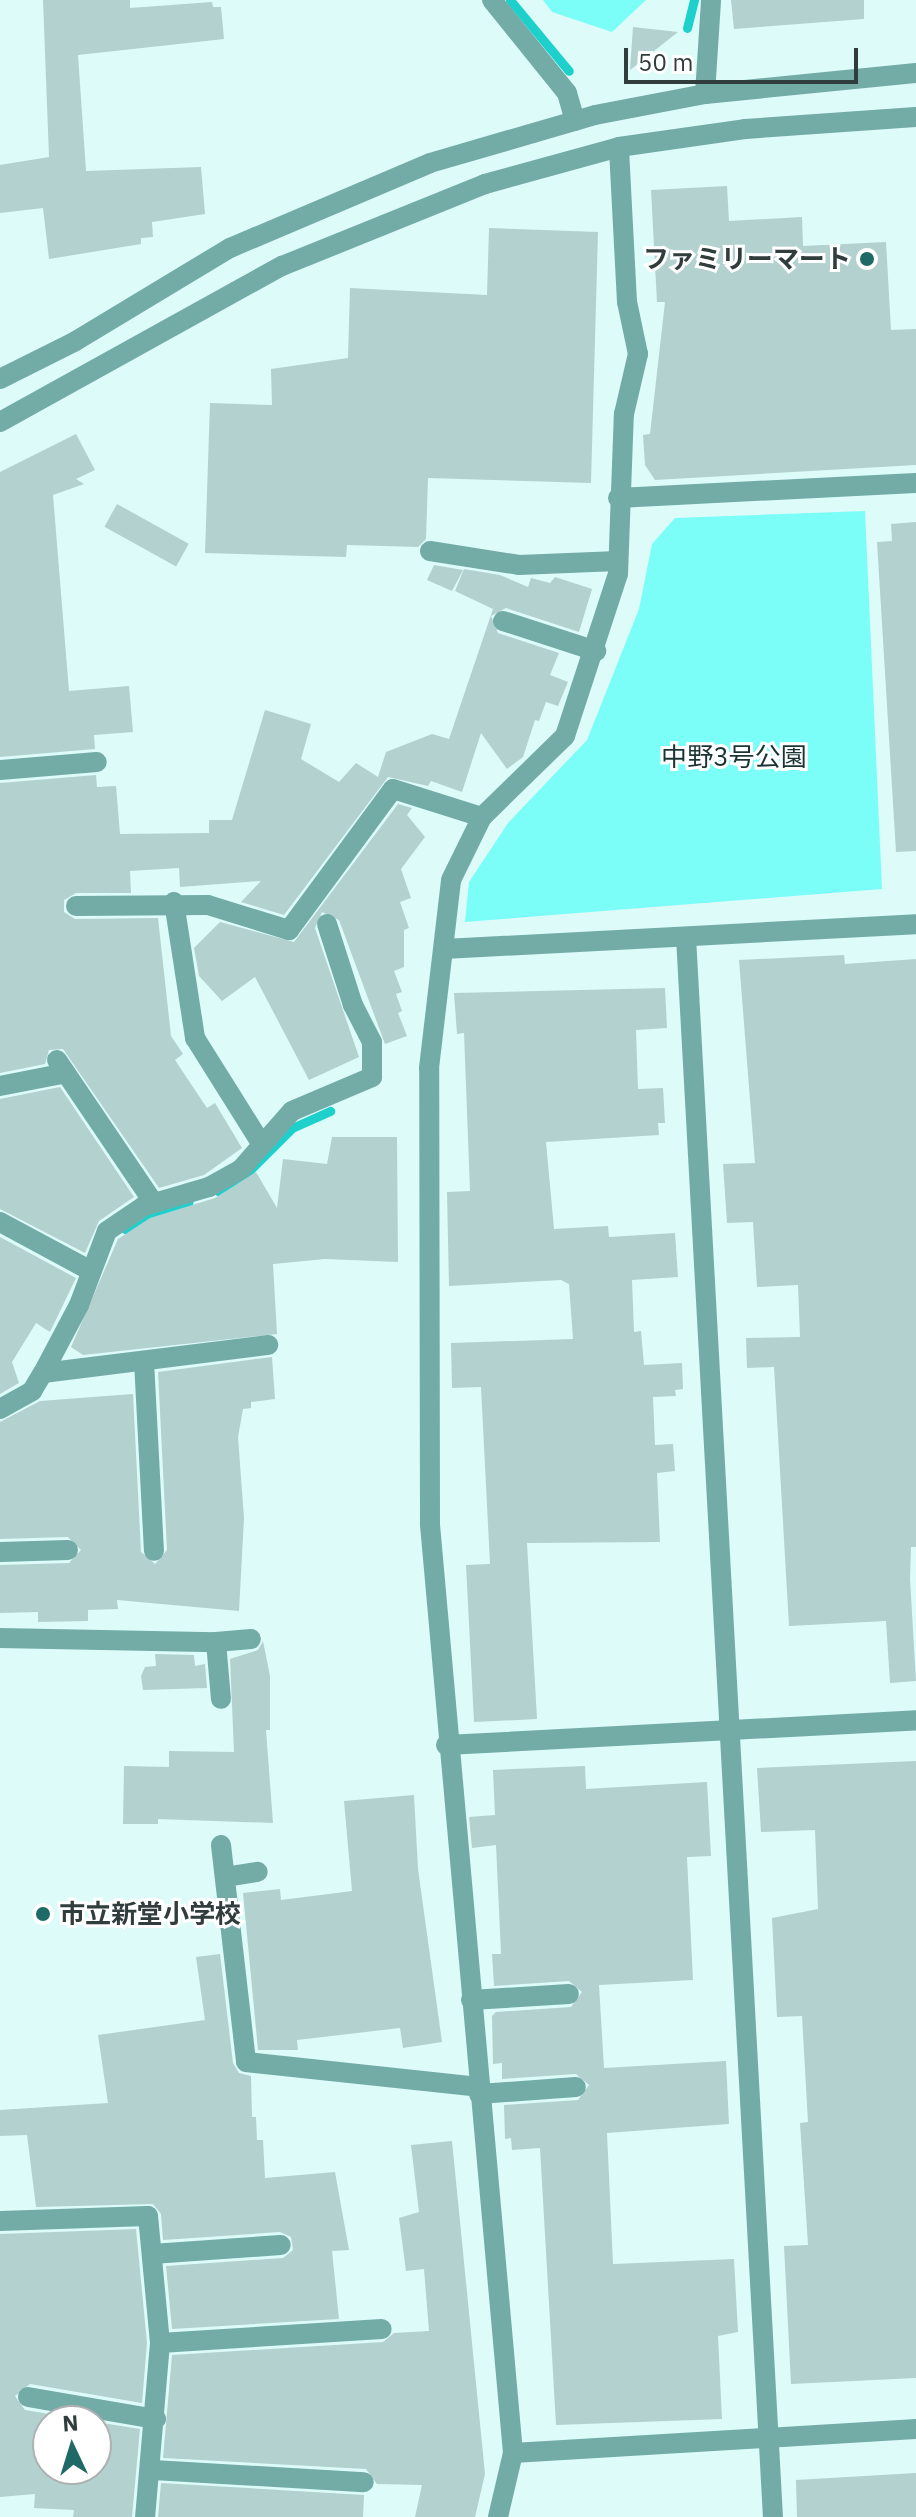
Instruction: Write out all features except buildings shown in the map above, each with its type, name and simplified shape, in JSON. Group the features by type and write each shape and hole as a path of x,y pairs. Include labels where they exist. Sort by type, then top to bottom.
{"street":[{"path":"492,0 567,93 575,121"},
{"path":"705,94 711,0"},
{"path":"0,379 74,342 230,248 430,163 575,121 705,94 916,73"},
{"path":"0,422 323,247 485,184 619,147 745,129 916,117"},
{"path":"498,2517 513,2453 468,2088 471,2000 446,1745 430,1508 429,1068 451,880 482,817 565,736 596,651 618,561 618,498 624,414 638,354 627,302 619,147"},
{"path":"618,498 916,483"},
{"path":"430,551 519,565 618,561"},
{"path":"503,621 596,651"},
{"path":"0,770 97,762"},
{"path":"76,906 174,902 208,905 289,930 393,789 482,817"},
{"path":"174,902 195,1038 262,1145"},
{"path":"0,1409 32,1391 43,1373 79,1305 89,1270 107,1231 154,1203 209,1187 241,1169 292,1111 372,1077 372,1042 353,1005 327,924"},
{"path":"444,949 916,924"},
{"path":"686,937 773,2517"},
{"path":"0,1086 62,1066 154,1203"},
{"path":"0,1222 89,1270"},
{"path":"43,1373 268,1345"},
{"path":"144,1361 154,1551"},
{"path":"0,1552 68,1550"},
{"path":"0,1638 216,1642 251,1639"},
{"path":"216,1642 221,1699"},
{"path":"446,1745 916,1720"},
{"path":"221,1845 246,2062 468,2088 576,2087"},
{"path":"225,1877 258,1872"},
{"path":"471,2000 569,1994"},
{"path":"2,2217 148,2216 160,2343 153,2470 145,2517"},
{"path":"152,2254 281,2245"},
{"path":"160,2343 382,2329"},
{"path":"28,2397 156,2419"},
{"path":"513,2453 916,2429"},
{"path":"153,2470 364,2482"}],"green space":[{"path":"543,0 646,0 612,32 552,12"},
{"name":"中野3号公園","path":"865,511 882,889 465,922 469,882 508,823 587,740 639,609 652,544 675,518"}],"waterway":[{"path":"510,0 569,71"},
{"path":"687,28 694,0"},
{"path":"218,1191 234,1186 292,1128 330,1111"},
{"path":"125,1229 189,1202"}],"place":[{"name":"ファミリーマート","path":"867,259"},
{"name":"市立新堂小学校","path":"43,1914"}]}
